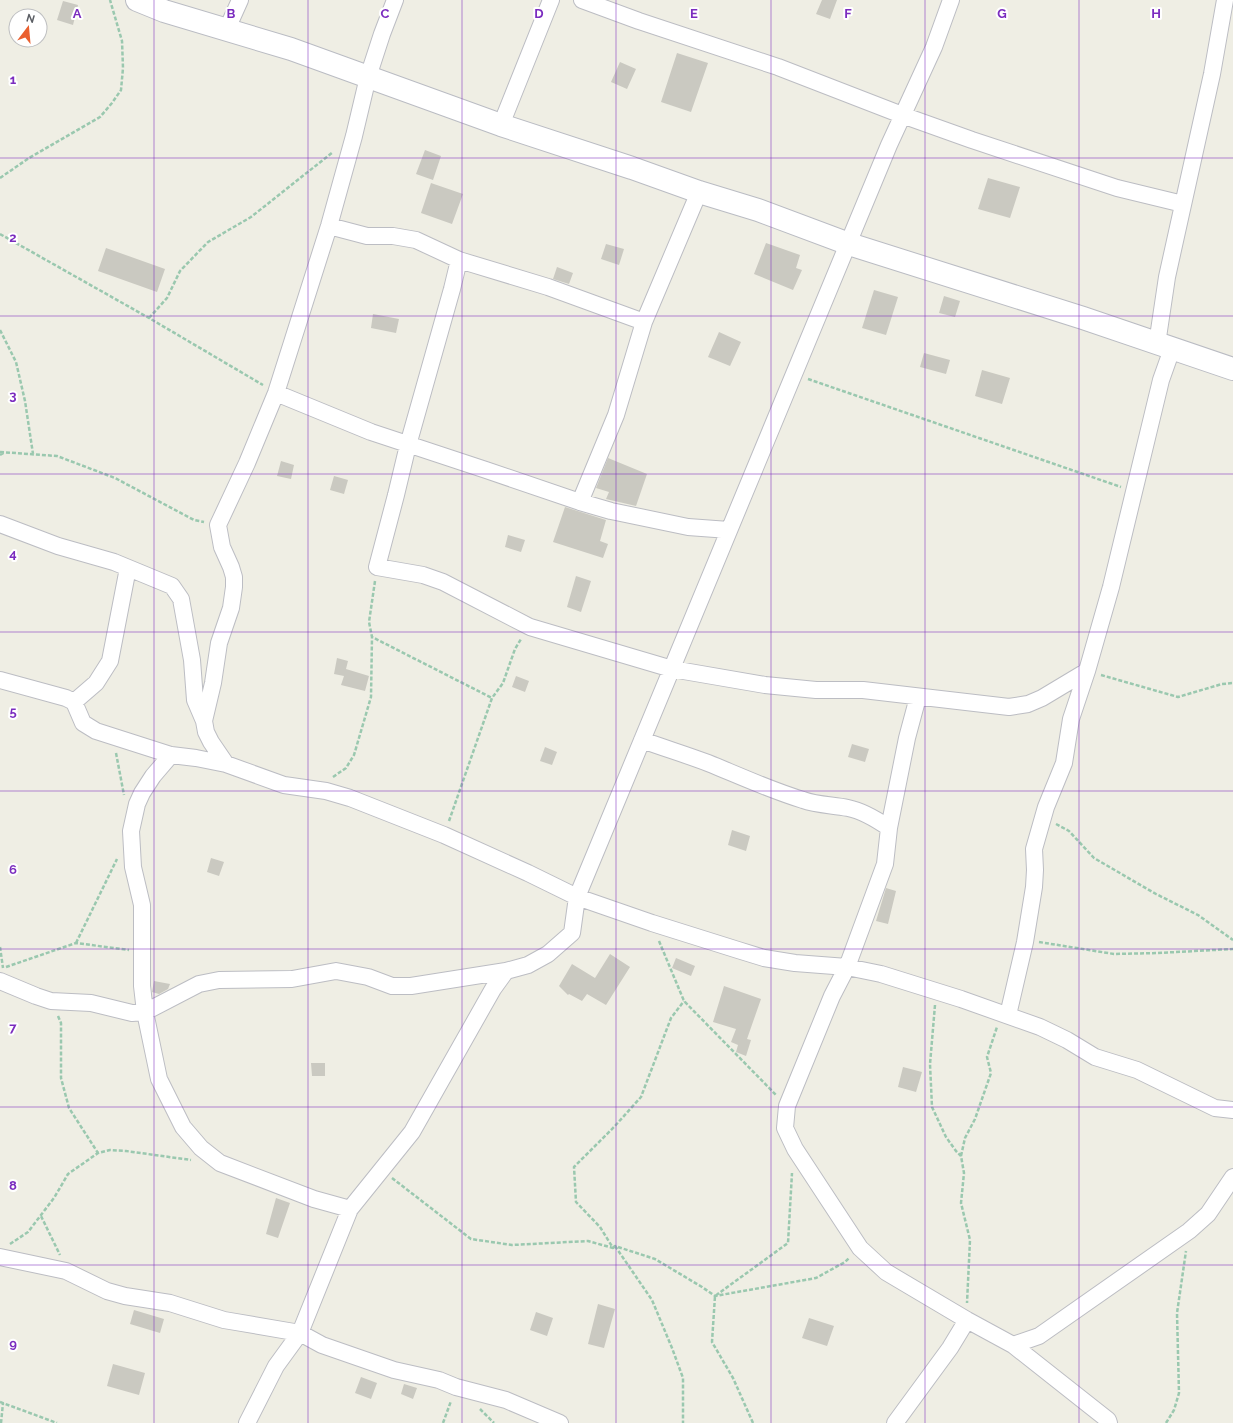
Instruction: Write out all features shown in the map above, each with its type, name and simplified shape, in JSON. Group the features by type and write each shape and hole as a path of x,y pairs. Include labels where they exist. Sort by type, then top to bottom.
{"street":[{"path":"137,0 164,11 291,49 501,125 632,168 699,192 758,210 849,244 1083,318 1233,369"},
{"path":"227,29 240,0"},
{"path":"204,721 219,643 231,608 234,587 232,572 222,547 218,525 247,463 276,393 329,226 354,136 368,77 395,0"},
{"path":"501,125 552,0"},
{"path":"582,0 639,21 778,67 902,115 1117,188 1183,204"},
{"path":"1,973 36,996 51,1001 90,1004 132,1013 145,1012 199,984 219,980 292,979 336,971 368,977 392,986 411,986 506,971 528,965 548,954 572,933 577,897 902,115 934,47 951,0"},
{"path":"1008,1015 1025,942 1034,887 1034,849 1049,796 1064,763 1071,719 1087,671 1111,587 1161,380 1165,346 1167,277 1212,74 1225,0"},
{"path":"580,502 616,415 644,322 699,192"},
{"path":"329,226 367,236 393,236 416,240 459,260 548,287 644,322"},
{"path":"459,260 408,445 377,567 423,575 443,582 530,627 672,669 765,685 816,690 863,690 1009,707 1028,704 1042,698 1087,671"},
{"path":"276,393 371,432 580,502 611,511 681,525 729,530"},
{"path":"0,524 58,546 114,562 172,586 181,599 192,660 195,700 204,721 206,732 226,764"},
{"path":"74,702 96,683 110,660 128,568"},
{"path":"0,680 66,698 74,702 83,723 96,731 113,737 171,755 226,764 284,785 326,791 344,796 444,835 577,897 652,923 764,958 794,963 847,967 881,974 936,991 1040,1027 1067,1040 1095,1057 1137,1070 1215,1108 1233,1110"},
{"path":"918,697 907,738 888,828 885,864 847,967 832,996 787,1106 785,1128 795,1149 860,1248 886,1272 967,1320 1013,1345 1108,1420 1109,1423"},
{"path":"642,740 803,800 824,805 848,808 860,812 870,816 888,828"},
{"path":"171,755 153,776 142,793 137,804 131,831 134,867 142,905 142,986 145,1012 159,1079 183,1127 201,1148 220,1163 314,1199 350,1209"},
{"path":"247,1423 276,1366 300,1333 350,1209 383,1170 412,1132 493,989 506,971"},
{"path":"1013,1345 1039,1336 1189,1231 1208,1214 1233,1177"},
{"path":"3,1252 66,1271 107,1291 125,1296 170,1303 224,1320 300,1333 322,1345 394,1370 439,1380 456,1387 506,1400 560,1423"},
{"path":"895,1423 950,1348 967,1320"}],"path":[{"path":"0,178 29,158 100,117 112,103 120,90 123,68 122,41 110,0"},
{"path":"149,318 167,298 180,271 208,242 251,217 354,136"},
{"path":"0,234 149,318 276,393"},
{"path":"0,330 16,362 25,402 33,454"},
{"path":"794,375 1133,492"},
{"path":"0,452 57,456 116,478 194,520 218,525"},
{"path":"0,455 5,452"},
{"path":"331,778 346,768 354,755 371,697 372,637 369,622 377,567"},
{"path":"444,835 492,698 503,683 521,637 530,627"},
{"path":"372,637 492,698"},
{"path":"1087,671 1178,696 1222,684 1233,683"},
{"path":"113,737 125,800"},
{"path":"1043,816 1069,832 1094,858 1156,894 1198,915 1233,940"},
{"path":"76,943 118,856"},
{"path":"652,923 684,1001 787,1106"},
{"path":"1025,942 1039,942 1085,948 1114,954 1233,949"},
{"path":"0,947 1,973 76,943 143,952"},
{"path":"936,991 930,1064 932,1107 946,1137 961,1156"},
{"path":"51,1001 61,1023 61,1078 69,1108 98,1153"},
{"path":"683,1423 683,1378 652,1300 600,1227 576,1202 574,1167 614,1127 641,1097 671,1018 684,1001"},
{"path":"967,1320 970,1240 961,1203 964,1173 961,1156 965,1138 975,1119 991,1073 987,1057 996,1029 1008,1015"},
{"path":"715,1296 788,1243 795,1149"},
{"path":"3,1252 28,1232 54,1198 68,1174 98,1153 110,1150 126,1151 176,1159 220,1163"},
{"path":"383,1170 471,1239 512,1245 588,1241 614,1247 655,1258 715,1296 816,1278 846,1262 860,1248"},
{"path":"41,1216 57,1248 66,1271"},
{"path":"1166,1423 1174,1410 1179,1393 1177,1313 1189,1231"},
{"path":"715,1296 712,1342 733,1378 753,1423"},
{"path":"443,1423 456,1387"},
{"path":"1,1423 1,1402 57,1423"}],"building":[{"path":"822,0 837,0 830,19 816,14"},
{"path":"63,1 78,5 73,25 57,20"},
{"path":"677,53 708,63 691,112 661,102"},
{"path":"620,62 636,69 627,89 611,82"},
{"path":"425,150 441,156 433,180 416,174"},
{"path":"988,178 1020,187 1010,218 978,209"},
{"path":"431,183 463,194 452,224 421,213"},
{"path":"766,243 800,255 796,268 802,270 793,290 754,274"},
{"path":"606,244 624,249 619,265 601,259"},
{"path":"106,248 165,269 157,292 98,271"},
{"path":"557,267 573,273 569,284 553,279"},
{"path":"874,290 898,297 886,335 862,328"},
{"path":"944,296 960,301 955,317 939,313"},
{"path":"373,314 399,319 396,333 371,328"},
{"path":"719,332 741,342 730,366 708,357"},
{"path":"924,353 950,360 946,374 920,367"},
{"path":"982,370 1010,378 1002,404 975,396"},
{"path":"608,458 647,474 636,506 606,499 609,492 596,488"},
{"path":"281,461 294,465 291,479 277,476"},
{"path":"334,476 348,480 344,494 330,490"},
{"path":"565,507 606,520 600,541 608,544 603,558 553,542"},
{"path":"508,535 525,540 521,552 505,547"},
{"path":"576,576 591,581 581,612 567,607"},
{"path":"337,658 348,661 346,669 369,676 365,691 341,685 344,676 334,674"},
{"path":"516,676 529,681 525,692 512,687"},
{"path":"852,744 869,749 865,762 848,757"},
{"path":"545,747 557,752 552,765 540,761"},
{"path":"732,830 750,836 746,851 728,845"},
{"path":"211,858 224,862 219,876 207,872"},
{"path":"886,888 896,891 888,924 876,921"},
{"path":"610,954 630,967 606,1005 587,994 582,1001 569,994 568,995 559,986 572,964 595,978"},
{"path":"676,958 695,966 691,976 672,968"},
{"path":"154,981 170,984 168,989 159,994 152,992"},
{"path":"724,986 761,999 747,1039 751,1040 746,1056 736,1052 738,1045 731,1042 736,1029 713,1022"},
{"path":"311,1063 325,1063 325,1076 312,1076"},
{"path":"903,1067 922,1072 916,1092 898,1087"},
{"path":"276,1198 290,1203 278,1238 266,1234"},
{"path":"598,1304 615,1309 604,1348 588,1344"},
{"path":"134,1310 164,1319 160,1333 130,1324"},
{"path":"536,1312 553,1318 547,1336 530,1330"},
{"path":"809,1318 834,1326 827,1346 802,1338"},
{"path":"113,1364 145,1373 139,1395 107,1386"},
{"path":"361,1377 377,1383 371,1399 355,1393"},
{"path":"404,1384 417,1388 413,1399 401,1394"}]}
